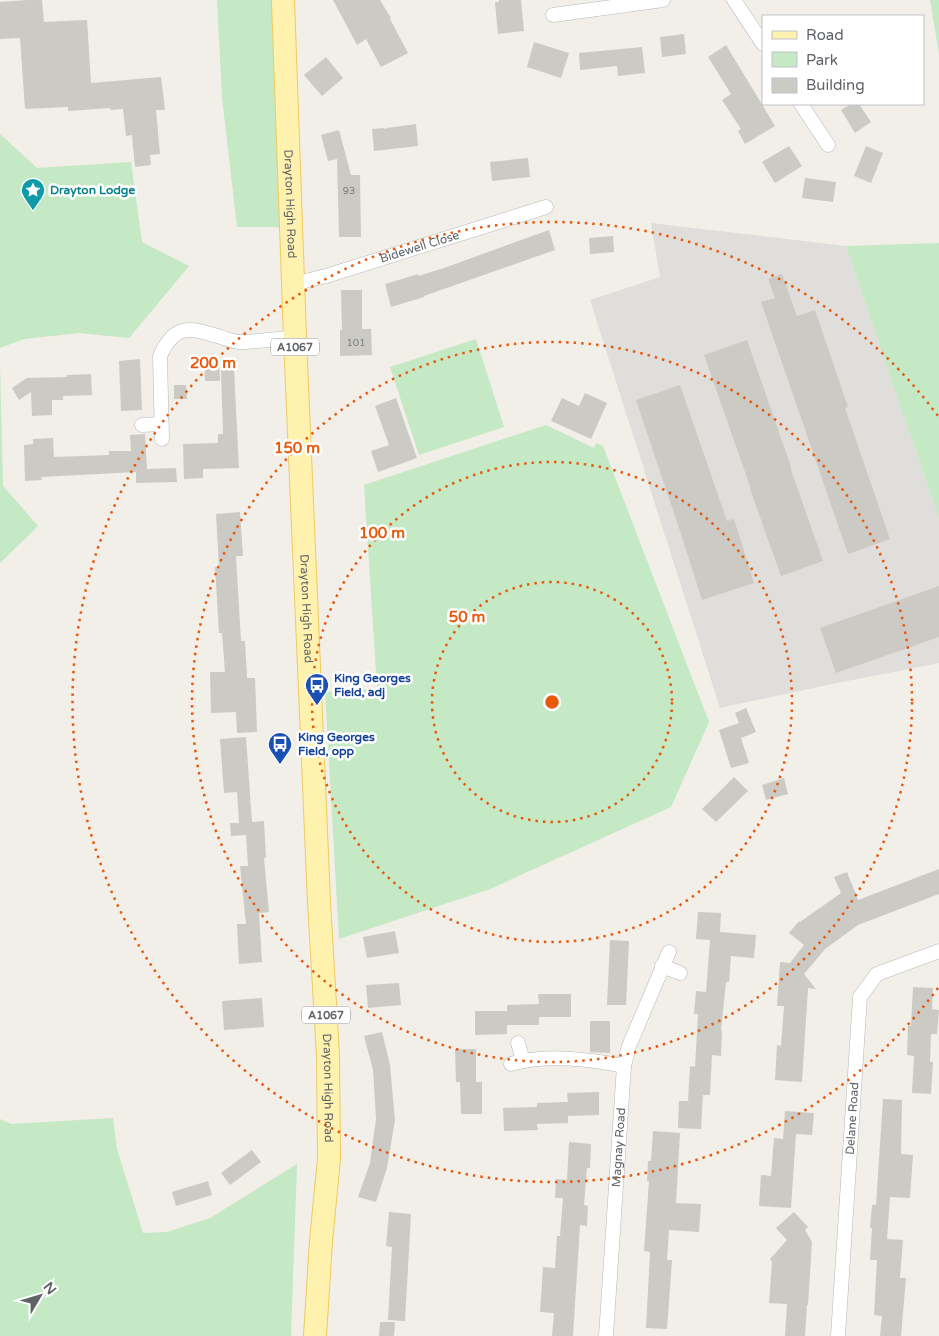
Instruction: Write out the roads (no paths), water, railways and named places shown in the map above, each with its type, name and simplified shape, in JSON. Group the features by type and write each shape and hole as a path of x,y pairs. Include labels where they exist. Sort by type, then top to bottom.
{"main road":[{"name":"Drayton High Road","path":"283,0 318,892 328,1055 329,1159 321,1241 315,1336"}],"street":[{"path":"552,16 662,0"},
{"path":"734,0 762,42"},
{"path":"802,105 828,145"},
{"name":"Bidewell Close","path":"293,284 326,276 546,206"},
{"path":"162,439 160,356 172,336 190,330 238,342 295,338"},
{"path":"142,424 161,424"},
{"name":"Delane Road","path":"838,1336 860,997 877,974 939,951"},
{"name":"Magnay Road","path":"606,1336 624,1066 629,1046 669,952"},
{"path":"662,966 680,973"},
{"path":"518,1043 517,1062 554,1058 604,1062 624,1066"}],"place":[{"name":"Drayton Lodge","path":"33,211"},
{"name":"King Georges Field, adj","path":"317,706"},
{"name":"King Georges Field, opp","path":"280,765"}]}
